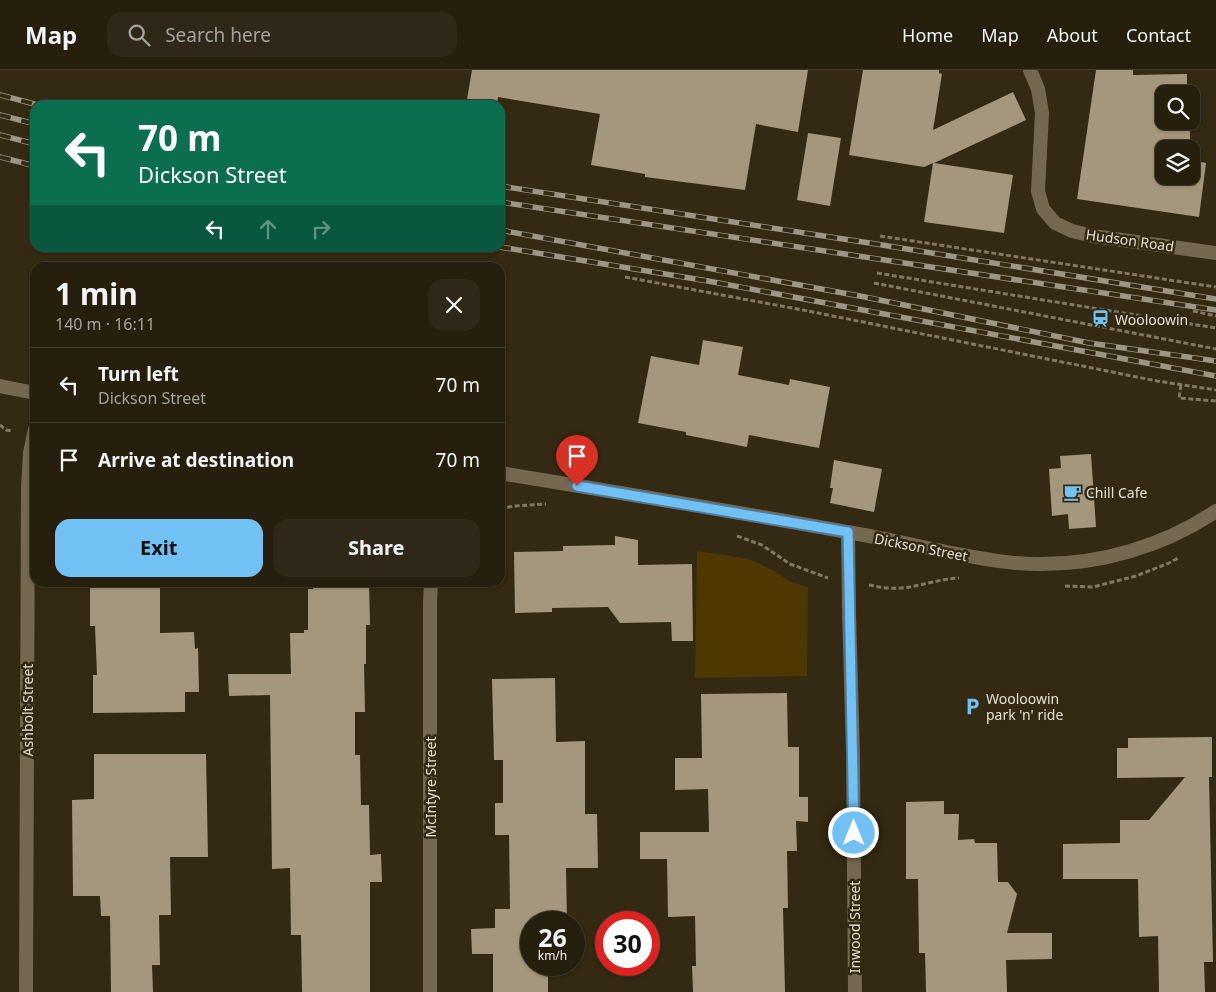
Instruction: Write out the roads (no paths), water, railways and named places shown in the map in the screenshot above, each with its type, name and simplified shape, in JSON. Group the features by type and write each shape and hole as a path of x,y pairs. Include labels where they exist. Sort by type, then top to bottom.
{"street":[{"name":"Hudson Road","path":"1030,70 1038,89 1042,113 1038,191 1043,209 1055,223 1072,231 1093,236 1216,253"},
{"path":"0,386 30,392"},
{"name":"Ashbolt Street","path":"26,992 28,488 30,453"},
{"name":"Dickson Street","path":"505,474 848,532 985,560 1029,564 1101,559 1141,548 1167,539 1200,522 1216,511"},
{"name":"Inwood Street","path":"848,532 853,754 855,992"},
{"name":"McIntyre Street","path":"430,992 431,587"}],"railway":[{"path":"0,95 30,103"},
{"path":"0,115 30,123"},
{"path":"0,135 30,143"},
{"path":"0,157 30,165"},
{"path":"505,187 1216,299"},
{"path":"505,203 1216,310"},
{"path":"505,231 865,297 1089,343 1216,361"},
{"path":"505,248 708,281 1216,376"}],"place":[{"name":"Wooloowin","path":"1101,319"},
{"name":"Chill Cafe","path":"1072,492"},
{"name":"Wooloowin park 'n' ride","path":"972,706"}]}
